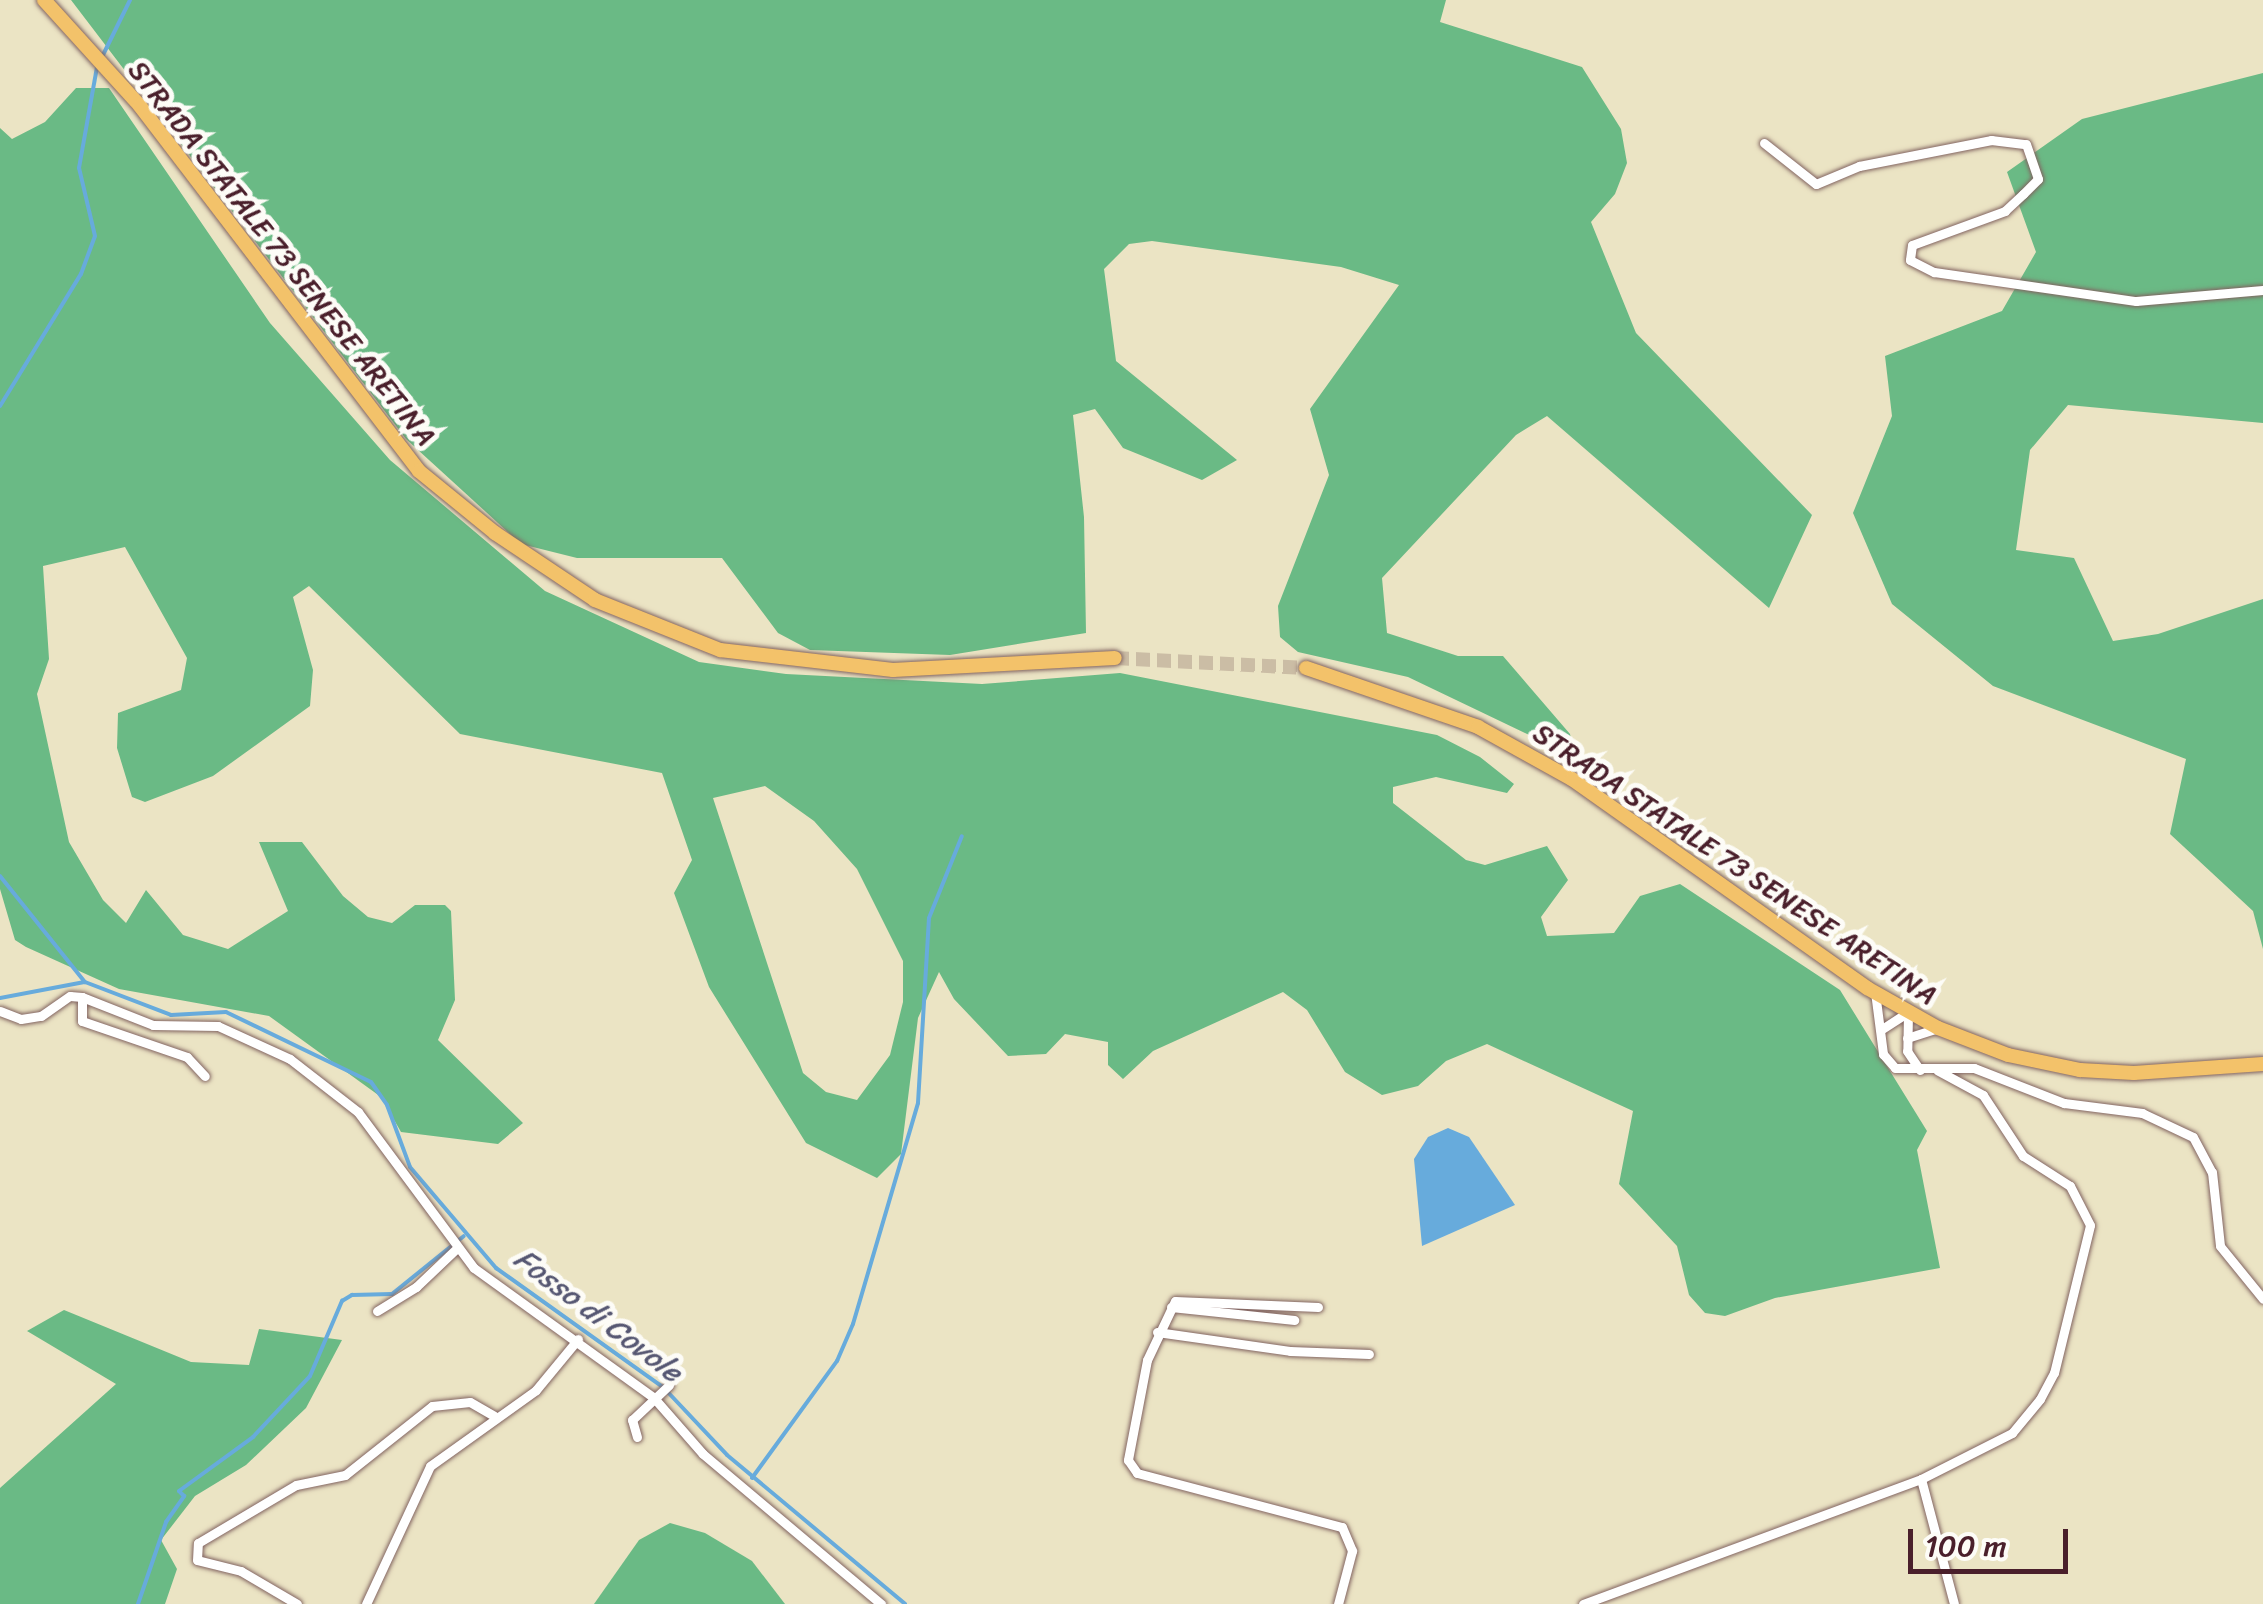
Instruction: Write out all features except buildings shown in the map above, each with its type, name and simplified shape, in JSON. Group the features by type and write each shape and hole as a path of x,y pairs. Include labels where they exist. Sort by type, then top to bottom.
{"main road":[{"name":"STRADA STATALE 73 SENESE ARETINA","path":"44,0 140,106 419,472 495,533 594,600 720,650 893,670 1116,658"},
{"name":"STRADA STATALE 73 SENESE ARETINA","path":"1306,668 1478,727 1572,779 1875,992 1938,1028 2008,1054 2080,1070 2134,1073 2263,1064"}],"street":[{"path":"1764,144 1816,184 1859,166 1991,140 2026,144 2038,179 2014,203 1912,245 1910,260 1934,272 2136,300 2263,290"},
{"path":"1875,992 1888,1063 1920,1070 1974,1068 2064,1103 2142,1113 2193,1137 2212,1172 2220,1246 2263,1299"},
{"path":"0,1011 21,1020 40,1016 70,996 82,997 153,1025 218,1026 290,1059 358,1112 455,1250 578,1340 661,1392 703,1454 881,1604"},
{"path":"82,997 82,1021 187,1057 205,1076"},
{"path":"1882,1029 1908,1012"},
{"path":"1908,1012 1907,1051 1920,1070"},
{"path":"1907,1038 1938,1028"},
{"path":"1583,1604 1921,1478 2012,1432 2040,1399 2054,1373 2090,1225 2070,1186 2023,1156 1983,1095 1937,1070"},
{"path":"377,1310 416,1287 455,1250"},
{"path":"1171,1306 1209,1298 1318,1307"},
{"path":"1171,1306 1294,1320"},
{"path":"1171,1306 1158,1332 1128,1460 1137,1473 1342,1527 1352,1552 1338,1604"},
{"path":"1158,1332 1290,1351 1368,1354"},
{"path":"366,1604 430,1466 494,1416 536,1390 578,1340"},
{"path":"637,1438 632,1420 661,1392"},
{"path":"297,1604 241,1571 197,1560 198,1544 296,1485 346,1475 432,1406 470,1402 494,1416"},
{"path":"1921,1478 1954,1604"}],"green space":[{"path":"71,0 1446,0 1440,22 1582,67 1621,129 1627,163 1615,194 1591,222 1636,333 1812,515 1769,608 1547,416 1516,435 1382,578 1387,633 1458,656 1503,656 1570,734 1575,757 1408,677 1298,652 1280,637 1278,606 1329,475 1310,409 1399,285 1341,267 1152,241 1129,244 1104,269 1116,361 1237,460 1202,480 1123,448 1095,409 1073,415 1084,517 1086,633 950,655 810,650 778,633 722,558 577,558 521,544 406,439"},
{"path":"2263,73 2263,423 2068,405 2030,450 2016,550 2074,558 2113,641 2158,634 2263,599 2263,949 2253,911 2170,834 2186,759 1993,686 1892,604 1853,513 1892,416 1885,356 2002,311 2036,252 2007,172 2082,119"},
{"path":"76,88 109,88 270,323 390,460 545,591 699,662 786,674 982,684 1120,673 1437,735 1480,757 1514,784 1507,793 1436,777 1393,787 1393,803 1466,860 1485,865 1547,846 1568,880 1541,917 1547,936 1614,933 1640,896 1680,884 1840,990 1927,1131 1917,1150 1940,1268 1775,1298 1725,1316 1705,1313 1689,1295 1677,1246 1619,1184 1633,1111 1487,1044 1446,1061 1418,1086 1382,1095 1345,1072 1307,1010 1283,992 1153,1051 1123,1079 1108,1065 1108,1042 1065,1034 1046,1054 1008,1056 954,999 939,972 918,1018 901,1154 877,1178 806,1143 709,987 674,893 692,860 662,773 460,734 309,586 293,597 313,670 310,706 213,776 145,802 132,797 117,748 118,713 181,690 187,658 125,547 43,566 49,659 37,694 69,842 103,900 126,923 146,890 183,935 228,949 288,911 259,842 302,842 343,896 368,917 392,923 415,905 445,905 451,911 455,1000 438,1040 523,1123 498,1144 401,1132 381,1097 269,1016 119,989 26,947 15,940 0,889 0,128 12,139 45,122","holes":["765,786 814,821 857,869 903,961 903,1002 890,1055 857,1100 826,1092 803,1073 713,798"]},
{"path":"64,1310 191,1362 249,1365 259,1329 342,1340 306,1408 246,1465 195,1496 161,1540 177,1569 165,1604 0,1604 0,1488 116,1384 27,1331"},
{"path":"670,1523 705,1533 752,1561 785,1604 594,1604 639,1540"}],"water":[{"path":"1448,1128 1469,1137 1515,1205 1422,1246 1414,1159 1428,1137"}],"waterway":[{"path":"101,59 130,0"},
{"path":"0,406 81,274 95,236 79,168 97,67"},
{"path":"752,1478 837,1361 853,1324 918,1103 929,918 962,836"},
{"name":"Fosso di Covole","path":"0,876 85,982 171,1015 226,1012 371,1082 387,1105 410,1167 496,1268 663,1387 727,1455 905,1604"},
{"path":"0,998 85,982"},
{"path":"138,1604 166,1522 184,1496 179,1491 253,1437 310,1376 342,1301 352,1295 392,1294 464,1236"}],"tunnel":[{"path":"1115,658 1306,668"}]}
